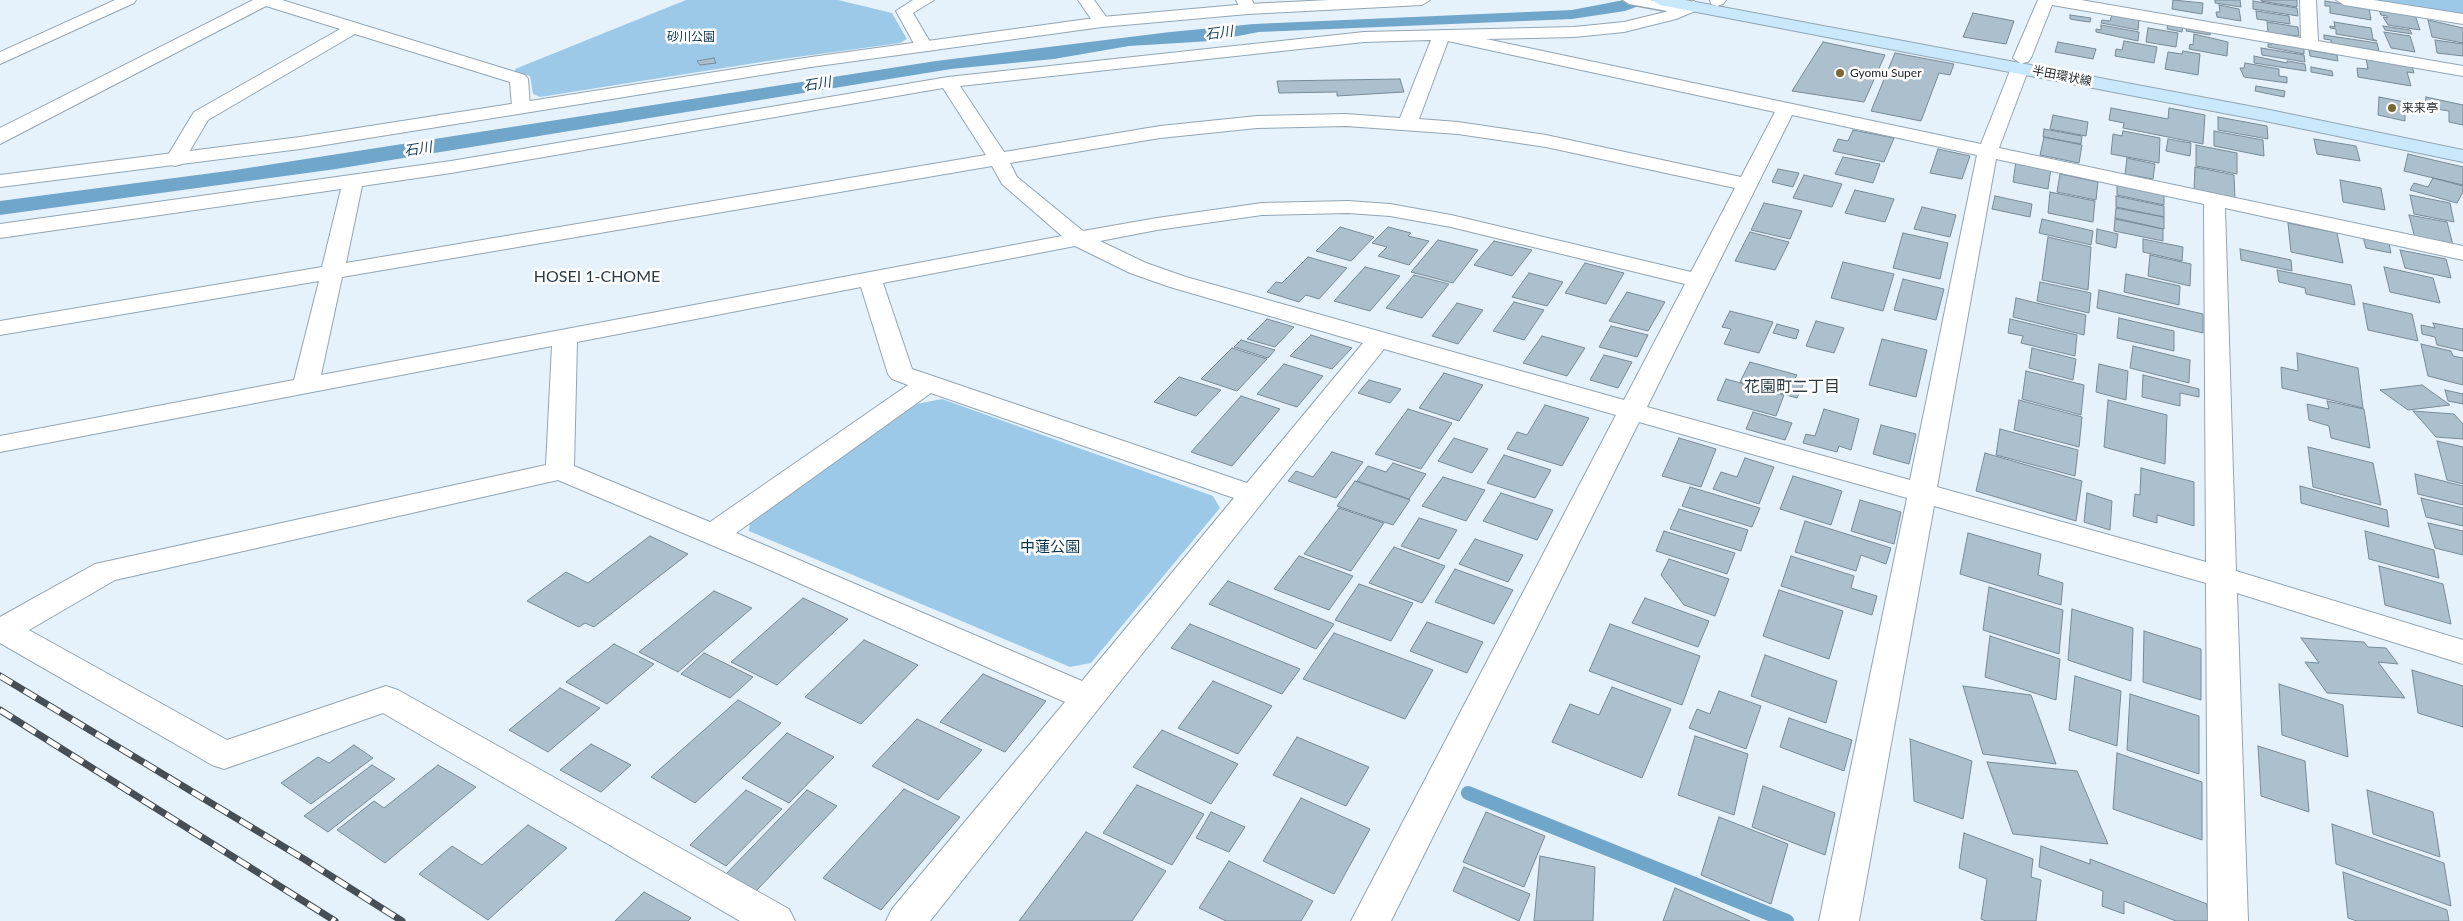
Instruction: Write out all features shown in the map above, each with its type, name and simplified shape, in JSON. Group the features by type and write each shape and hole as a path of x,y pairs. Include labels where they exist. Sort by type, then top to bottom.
{"main road":[{"name":"半田環状線","path":"1716,0 2463,156"},
{"name":"半田環状線","path":"1678,5 2021,63 2463,145"}],"street":[{"path":"0,59 128,0"},
{"path":"0,138 3,134 265,0 519,79 521,107"},
{"path":"924,47 904,11 926,0"},
{"path":"1086,0 1102,22"},
{"path":"0,181 300,144 521,107 1102,22 1246,4 1422,0"},
{"path":"1629,0 1678,5"},
{"path":"1839,921 1988,150 2046,0"},
{"path":"2053,0 2463,71"},
{"path":"2308,0 2310,44"},
{"path":"2344,0 2463,19"},
{"path":"0,231 353,182 948,82 1364,38 1574,32 1624,27 1670,16 1678,5"},
{"path":"175,160 201,116 353,28"},
{"path":"1442,35 1988,150 2463,253"},
{"path":"1408,123 1442,35"},
{"path":"948,82 998,159 1009,180 1064,229 1080,240 1138,268 1178,282 1378,340 2221,577 2463,652"},
{"path":"1371,921 1786,108"},
{"path":"0,328 1160,132 1257,122 1346,120 1458,128 1546,141 1746,184"},
{"path":"306,385 330,272 353,182"},
{"path":"2214,200 2228,921"},
{"path":"0,444 1213,215 1262,209 1365,208 1390,210 1451,221 1698,280"},
{"path":"870,280 901,374 1253,495"},
{"path":"560,471 565,338"},
{"path":"906,921 1378,340"},
{"path":"714,534 928,383"},
{"path":"2,629 106,571 560,471 714,534 1088,698"},
{"path":"2,629 224,755 386,700 775,921"}],"green space":[{"name":"砂川公園","path":"686,0 838,0 892,13 907,39 900,43 768,61 540,97 533,94 530,76 515,72 515,69"},
{"path":"2363,0 2463,0 2463,16"},
{"name":"中蓮公園","path":"942,399 1213,496 1220,508 1091,663 1070,667 749,531 750,522 916,404"}],"water":[{"name":"石川","path":"1624,0 1655,0 1625,11 1572,19 1259,32 1211,41 1129,46 1054,59 951,69 336,169 0,215 0,201 235,170 936,61 1170,32 1254,24 1572,10"}],"building":[{"path":"2173,0 2203,3 2202,14 2172,9"},
{"path":"2215,0 2240,0 2241,7 2215,3"},
{"path":"2297,0 2297,7 2261,1"},
{"path":"2253,1 2297,8 2298,16 2253,9"},
{"path":"2325,1 2369,8 2371,20 2330,13 2330,6 2325,6"},
{"path":"2219,5 2239,9 2241,21 2217,17 2216,12 2220,12"},
{"path":"2379,10 2415,15 2420,30 2388,25 2383,17 2387,18 2387,16 2381,15"},
{"path":"2256,11 2289,16 2290,24 2257,19"},
{"path":"1973,13 2014,21 2006,44 1963,37"},
{"path":"2070,15 2091,18 2090,22 2082,21 2070,19"},
{"path":"2112,15 2139,19 2138,30 2101,23 2102,20 2110,21"},
{"path":"2428,20 2463,28 2463,43 2432,37"},
{"path":"2267,22 2298,27 2299,36 2268,33"},
{"path":"2334,22 2371,28 2373,39 2377,41 2336,34 2336,29 2330,28 2330,26 2335,27"},
{"path":"2168,23 2183,26 2182,32 2167,29"},
{"path":"2101,25 2139,32 2138,41 2096,32 2096,29 2101,30"},
{"path":"2383,26 2410,30 2412,34 2385,30"},
{"path":"2187,27 2211,31 2210,35 2186,31"},
{"path":"2148,28 2178,33 2176,47 2146,42"},
{"path":"2384,32 2410,36 2415,52 2391,48"},
{"path":"2194,34 2228,42 2227,56 2189,49 2190,44 2193,45"},
{"path":"2324,35 2377,43 2379,51 2331,43 2331,40 2324,39"},
{"path":"2435,40 2463,44 2463,56 2437,53"},
{"path":"2124,41 2157,47 2154,63 2115,56 2116,49 2122,50"},
{"name":"Gyomu Super","path":"1823,42 1885,55 1864,102 1792,91"},
{"path":"2058,42 2096,49 2093,59 2055,52"},
{"path":"2272,42 2304,49 2304,54 2268,47 2268,44 2272,44"},
{"path":"2261,48 2304,55 2305,62 2262,55"},
{"path":"2309,50 2337,55 2338,61 2310,56"},
{"path":"2183,51 2200,54 2198,75 2165,69 2168,52 2182,54"},
{"path":"1895,53 1954,64 1950,75 1939,73 1921,121 1871,111"},
{"path":"2254,56 2287,63 2287,61 2305,64 2306,71 2254,63"},
{"path":"714,58 716,63 700,65 697,61"},
{"path":"2366,58 2412,66 2414,73 2407,72 2411,86 2358,77 2357,68 2368,69"},
{"path":"2245,63 2279,69 2279,76 2287,77 2287,83 2244,77 2240,68 2244,68"},
{"path":"2311,67 2332,71 2333,76 2311,72"},
{"path":"1400,79 1404,92 1337,96 1337,92 1279,93 1277,81"},
{"path":"2256,86 2285,91 2284,97 2255,91"},
{"name":"来来亭","path":"2379,97 2405,102 2405,121 2378,115"},
{"path":"2426,97 2463,105 2463,125 2449,122 2449,111 2425,107"},
{"path":"2111,108 2168,119 2169,108 2205,115 2203,144 2123,128 2124,123 2109,120"},
{"path":"2053,115 2088,122 2086,136 2050,129"},
{"path":"2218,117 2267,126 2268,139 2218,130"},
{"path":"2044,129 2082,136 2081,144 2043,137"},
{"path":"1853,130 1894,138 1884,162 1833,151 1838,139 1848,141"},
{"path":"2123,131 2160,138 2159,163 2111,154 2113,134 2122,136"},
{"path":"2214,131 2263,140 2264,156 2214,146"},
{"path":"2044,137 2082,145 2079,163 2040,155"},
{"path":"2168,139 2191,143 2190,156 2166,151"},
{"path":"2314,139 2356,146 2360,161 2317,154"},
{"path":"2196,145 2237,153 2237,174 2196,166"},
{"path":"1938,149 1970,156 1962,179 1930,173"},
{"path":"2408,154 2463,167 2463,185 2404,171"},
{"path":"1843,157 1880,164 1873,183 1835,174"},
{"path":"2127,158 2155,164 2153,179 2125,174"},
{"path":"2016,161 2051,168 2048,189 2013,182"},
{"path":"2195,167 2234,175 2235,199 2194,190"},
{"path":"1778,169 1799,173 1793,187 1772,182"},
{"path":"2060,174 2098,182 2096,200 2057,192"},
{"path":"1804,175 1842,184 1832,207 1793,198"},
{"path":"2433,178 2463,186 2463,192 2457,203 2410,190 2414,183 2428,187"},
{"path":"2340,180 2381,188 2385,210 2343,202"},
{"path":"2117,185 2164,194 2164,205 2117,195"},
{"path":"1855,190 1894,199 1885,222 1845,213"},
{"path":"2050,192 2095,201 2093,222 2048,213"},
{"path":"2410,195 2450,203 2454,222 2414,214"},
{"path":"1995,196 2032,204 2030,217 1992,209"},
{"path":"2116,196 2164,206 2164,217 2116,207"},
{"path":"1764,203 1802,211 1790,239 1751,230"},
{"path":"1922,207 1956,215 1950,237 1914,229"},
{"path":"2116,208 2164,217 2164,229 2115,218"},
{"path":"2409,215 2447,222 2453,245 2415,238"},
{"path":"2042,219 2093,231 2091,245 2039,233"},
{"path":"2115,219 2163,229 2163,241 2114,231"},
{"path":"2288,223 2337,233 2343,263 2291,252"},
{"path":"1340,227 1374,237 1351,261 1316,251"},
{"path":"1388,227 1411,233 1408,236 1429,241 1409,265 1378,256 1387,247 1372,243"},
{"path":"2097,229 2118,234 2116,248 2096,243"},
{"path":"1750,232 1789,242 1775,270 1735,261"},
{"path":"1903,233 1948,243 1940,279 1893,268"},
{"path":"2048,237 2091,247 2088,290 2042,280"},
{"path":"2363,237 2389,243 2391,253 2366,248"},
{"path":"2143,239 2183,247 2182,261 2143,252"},
{"path":"1438,240 1478,250 1453,283 1411,272"},
{"path":"1494,241 1532,250 1512,276 1474,265"},
{"path":"2240,249 2291,260 2292,271 2241,260"},
{"path":"2400,250 2446,259 2451,278 2405,268"},
{"path":"2150,255 2191,264 2190,286 2148,276"},
{"path":"1308,257 1347,268 1319,299 1306,295 1299,302 1267,292 1276,282 1282,283"},
{"path":"1843,262 1894,274 1883,311 1831,298"},
{"path":"1585,263 1624,273 1606,304 1565,293"},
{"path":"1365,267 1400,276 1370,311 1334,301"},
{"path":"2384,267 2433,278 2440,303 2390,292"},
{"path":"2277,270 2351,285 2355,305 2306,294 2305,288 2279,282"},
{"path":"1529,273 1563,282 1547,306 1512,297"},
{"path":"2126,274 2180,286 2179,305 2124,292"},
{"path":"1414,275 1449,284 1422,318 1386,308"},
{"path":"1903,279 1944,289 1936,320 1894,310"},
{"path":"2040,282 2091,293 2089,313 2037,301"},
{"path":"2099,290 2203,314 2203,333 2097,308"},
{"path":"1627,292 1665,302 1648,331 1609,321"},
{"path":"2016,298 2086,315 2084,335 2013,317"},
{"path":"1514,302 1544,310 1524,340 1493,331"},
{"path":"1457,303 1483,310 1458,344 1432,336"},
{"path":"2363,303 2412,314 2418,341 2368,330"},
{"path":"1730,311 1773,322 1759,353 1724,344 1731,329 1722,327"},
{"path":"2119,318 2174,331 2174,351 2117,338"},
{"path":"1267,319 1294,327 1275,347 1247,339"},
{"path":"2010,319 2077,335 2075,356 2021,343 2023,336 2008,333"},
{"path":"1816,321 1844,328 1834,353 1806,346"},
{"path":"2433,323 2463,329 2463,351 2437,345 2435,337 2422,334 2421,325 2435,328"},
{"path":"1777,324 1799,330 1796,339 1773,333"},
{"path":"1611,326 1648,335 1637,357 1599,347"},
{"path":"1311,335 1352,348 1332,369 1290,356"},
{"path":"1542,336 1585,348 1567,376 1523,363"},
{"path":"1882,339 1927,350 1916,397 1869,385"},
{"path":"1241,340 1275,350 1268,358 1234,347"},
{"path":"2421,344 2451,351 2453,356 2463,358 2463,385 2428,376"},
{"path":"2133,346 2190,360 2189,383 2130,368"},
{"path":"1232,348 1267,359 1237,391 1201,379"},
{"path":"2032,348 2076,359 2073,380 2029,368"},
{"path":"2297,353 2358,368 2363,408 2282,388 2281,367 2298,371"},
{"path":"1604,355 1632,362 1618,388 1590,380"},
{"path":"1750,362 1797,375 1794,380 1804,383 1797,398 1740,382"},
{"path":"1284,364 1323,376 1297,407 1257,394"},
{"path":"2099,364 2128,371 2126,400 2096,392"},
{"path":"2026,371 2084,385 2081,415 2022,399"},
{"path":"1444,373 1483,385 1459,421 1419,408"},
{"path":"2143,375 2199,389 2199,397 2180,393 2180,406 2142,397"},
{"path":"1179,377 1221,390 1196,416 1154,402"},
{"path":"1726,379 1784,395 1776,416 1717,400"},
{"path":"1369,380 1401,389 1390,403 1358,393"},
{"path":"2422,385 2450,405 2408,410 2380,390"},
{"path":"2445,390 2463,394 2463,404 2448,401"},
{"path":"1241,396 1280,409 1232,466 1191,452"},
{"path":"2019,400 2082,417 2079,447 2014,430"},
{"path":"2108,400 2167,415 2165,464 2104,447"},
{"path":"2327,401 2364,409 2370,448 2331,438 2329,426 2309,420 2307,404 2329,409"},
{"path":"1545,405 1589,418 1562,466 1507,449 1517,432 1527,435"},
{"path":"1408,409 1452,423 1421,469 1375,454"},
{"path":"1824,409 1859,419 1851,450 1839,446 1837,452 1803,443 1806,434 1815,436"},
{"path":"2413,411 2454,414 2463,424 2463,439 2436,437"},
{"path":"1753,412 1792,423 1785,440 1746,429"},
{"path":"1881,425 1916,434 1909,464 1873,454"},
{"path":"2000,429 2078,450 2075,476 1996,455"},
{"path":"1454,438 1488,449 1472,473 1438,461"},
{"path":"1679,438 1716,449 1701,487 1662,476"},
{"path":"2437,441 2463,447 2463,484 2447,480"},
{"path":"2308,447 2373,463 2381,505 2313,487"},
{"path":"1332,452 1363,462 1336,498 1288,481 1296,471 1313,477"},
{"path":"1985,453 2082,481 2076,521 1976,491"},
{"path":"1504,455 1551,470 1535,498 1487,483"},
{"path":"1745,458 1774,467 1759,504 1713,489 1721,472 1737,477"},
{"path":"1393,463 1426,474 1409,499 1357,481 1368,466 1386,472"},
{"path":"2141,468 2194,482 2194,526 2157,515 2157,523 2133,516 2135,494 2140,495"},
{"path":"2415,474 2463,486 2463,505 2418,494"},
{"path":"1793,476 1842,491 1831,525 1780,509"},
{"path":"1443,477 1485,490 1466,521 1422,506"},
{"path":"1355,481 1410,500 1393,525 1337,506"},
{"path":"2300,486 2387,510 2389,527 2301,503"},
{"path":"1690,487 1760,508 1752,527 1682,506"},
{"path":"1501,493 1553,510 1537,540 1483,521"},
{"path":"2087,493 2112,501 2110,530 2084,522"},
{"path":"2421,498 2463,508 2463,526 2426,517"},
{"path":"1860,500 1901,512 1894,544 1851,531"},
{"path":"1339,508 1384,523 1351,571 1304,554"},
{"path":"1679,509 1748,530 1741,551 1670,529"},
{"path":"1419,518 1457,530 1439,559 1401,546"},
{"path":"1805,521 1891,548 1886,564 1861,555 1856,571 1795,552"},
{"path":"2428,523 2463,531 2463,555 2435,548"},
{"path":"1664,531 1735,553 1727,574 1656,551"},
{"path":"2365,531 2434,550 2439,578 2369,559"},
{"path":"1968,533 2041,554 2038,575 2063,583 2061,605 1960,574"},
{"path":"650,536 688,554 594,627 585,623 579,627 527,601 566,572 588,583"},
{"path":"1475,539 1523,555 1508,582 1459,564"},
{"path":"1394,547 1445,566 1422,603 1369,583"},
{"path":"1299,556 1353,576 1329,610 1274,589"},
{"path":"1791,556 1854,576 1851,588 1877,596 1872,615 1781,586"},
{"path":"1669,559 1729,579 1715,616 1684,605 1661,575"},
{"path":"2379,566 2443,584 2451,624 2385,605"},
{"path":"1455,569 1513,590 1494,624 1435,602"},
{"path":"1228,581 1334,624 1316,649 1209,604"},
{"path":"1359,584 1413,603 1391,641 1335,620"},
{"path":"1989,587 2063,610 2059,654 1983,630"},
{"path":"1779,590 1843,611 1829,659 1763,636"},
{"path":"714,591 752,608 678,672 639,652"},
{"path":"803,598 848,619 777,685 731,662"},
{"path":"1645,598 1709,621 1698,647 1632,623"},
{"path":"2072,609 2133,628 2131,681 2068,660"},
{"path":"1427,622 1483,642 1467,673 1410,651"},
{"path":"1190,624 1300,669 1282,694 1171,648"},
{"path":"1610,624 1700,656 1682,705 1589,671"},
{"path":"2144,631 2201,649 2201,700 2143,682"},
{"path":"1334,633 1433,670 1405,719 1303,679"},
{"path":"1990,636 2060,659 2056,700 1985,677"},
{"path":"2301,638 2364,642 2368,647 2386,648 2398,664 2378,662 2405,698 2327,693 2305,662 2319,663"},
{"path":"864,640 918,665 861,724 805,697"},
{"path":"614,644 654,664 607,704 566,682"},
{"path":"704,653 753,677 730,698 681,674"},
{"path":"1765,655 1837,681 1826,723 1751,696"},
{"path":"2412,670 2463,686 2463,727 2418,713"},
{"path":"983,674 1046,701 1005,752 940,722"},
{"path":"2075,676 2121,691 2117,746 2069,730"},
{"path":"1213,681 1272,706 1238,754 1178,728"},
{"path":"2279,684 2343,705 2348,757 2282,735"},
{"path":"1963,686 2031,695 2056,764 1983,754"},
{"path":"1612,687 1671,709 1642,778 1552,742 1570,704 1599,715"},
{"path":"560,688 600,708 548,752 509,730"},
{"path":"1719,691 1761,706 1746,749 1689,728 1697,709 1710,714"},
{"path":"2130,694 2199,716 2199,774 2127,750"},
{"path":"738,700 781,723 695,803 651,777"},
{"path":"1789,718 1852,740 1844,771 1780,747"},
{"path":"917,719 982,750 938,800 872,766"},
{"path":"1162,730 1238,764 1211,804 1133,767"},
{"path":"787,733 834,757 789,803 742,778"},
{"path":"1695,736 1748,754 1734,815 1678,795"},
{"path":"1297,737 1369,767 1346,806 1273,775"},
{"path":"1910,739 1972,761 1963,819 1914,801"},
{"path":"591,744 631,765 601,792 560,770"},
{"path":"354,745 373,758 311,804 281,783 318,757 329,763"},
{"path":"2258,746 2305,761 2309,812 2261,796"},
{"path":"2117,753 2202,782 2202,840 2113,809"},
{"path":"1987,762 2077,771 2108,844 2013,834"},
{"path":"372,765 395,779 328,832 304,816"},
{"path":"438,765 476,787 385,863 337,830 374,801 384,808"},
{"path":"1137,785 1204,814 1172,865 1103,833"},
{"path":"1763,786 1835,813 1825,855 1752,827"},
{"path":"904,789 960,817 881,910 823,878"},
{"path":"746,790 782,809 726,866 690,845"},
{"path":"807,790 837,806 756,891 726,874"},
{"path":"2367,790 2433,812 2440,857 2373,834"},
{"path":"1301,798 1370,829 1334,894 1263,861"},
{"path":"1211,812 1245,827 1229,852 1196,838"},
{"path":"1486,812 1545,836 1524,887 1463,862"},
{"path":"1719,817 1788,844 1771,904 1701,875"},
{"path":"2332,824 2444,863 2451,906 2336,864"},
{"path":"528,825 567,848 488,920 419,874 452,846 482,865"},
{"path":"1086,832 1166,871 1132,921 1019,921"},
{"path":"1964,833 2033,859 2031,877 2041,880 2036,921 1986,921 1981,919 1987,879 1959,868"},
{"path":"2041,846 2090,864 2090,859 2207,904 2208,921 2176,921 2124,901 2124,914 2102,906 2103,891 2039,867"},
{"path":"1540,856 1595,867 1593,921 1534,921"},
{"path":"1229,861 1313,901 1301,921 1226,921 1199,908"},
{"path":"1464,867 1530,894 1519,921 1453,891"},
{"path":"2343,872 2447,910 2449,921 2357,921 2348,918"},
{"path":"1675,888 1750,921 1663,921"},
{"path":"644,892 691,918 688,921 615,921"}],"waterway":[{"path":"1468,793 1787,921"}],"railway":[{"path":"0,676 304,859 402,921"},
{"path":"0,710 335,921"}],"place":[{"name":"Gyomu Super","path":"1840,73"},
{"name":"来来亭","path":"2392,108"}],"district":[{"name":"HOSEI 1-CHOME","path":"597,277"},
{"name":"花園町二丁目","path":"1792,387"}]}
